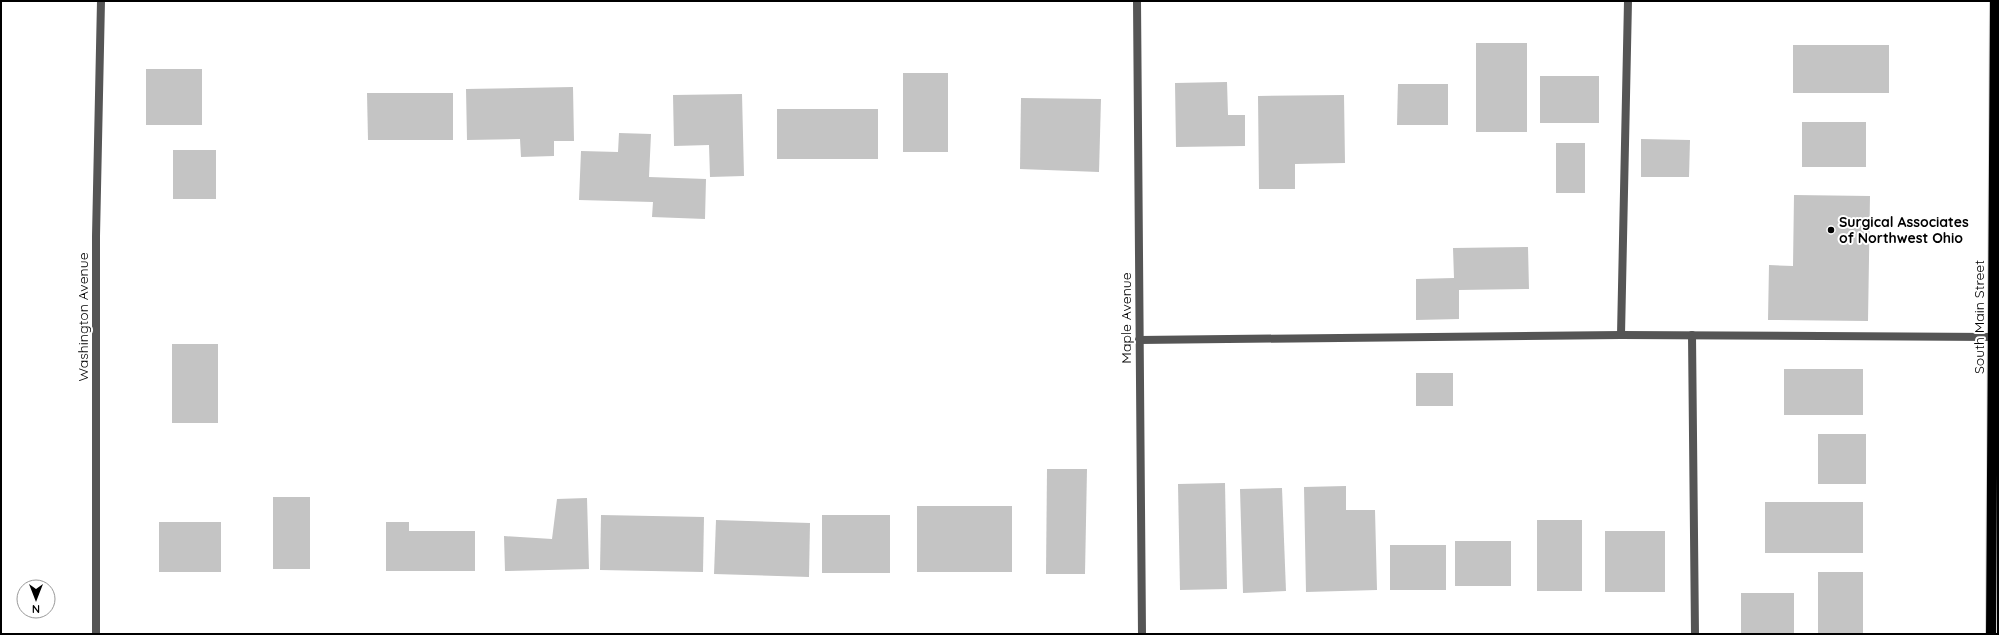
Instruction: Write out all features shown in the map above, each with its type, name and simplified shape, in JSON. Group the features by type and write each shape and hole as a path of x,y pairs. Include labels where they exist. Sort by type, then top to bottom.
{"main road":[{"name":"South Main Street","path":"1990,634 1995,1"}],"street":[{"name":"Washington Avenue","path":"96,634 96,236 101,1"},
{"name":"Maple Avenue","path":"1137,1 1142,634"},
{"path":"1621,335 1628,1"},
{"path":"1139,340 1621,335 1992,337"},
{"path":"1692,335 1695,634"}],"building":[{"path":"1476,43 1527,43 1527,132 1476,132"},
{"path":"1793,45 1889,45 1889,93 1793,93"},
{"path":"146,69 202,69 202,125 146,125"},
{"path":"903,73 948,73 948,152 903,152"},
{"path":"1540,76 1599,76 1599,123 1540,123"},
{"path":"1227,82 1228,115 1245,115 1245,146 1176,147 1175,83"},
{"path":"1398,84 1448,84 1448,125 1397,125"},
{"path":"573,87 574,141 554,141 554,156 521,157 520,139 467,140 466,89"},
{"path":"367,93 453,93 453,140 368,140"},
{"path":"742,94 744,176 710,177 709,145 674,146 673,95"},
{"path":"1344,95 1345,163 1295,164 1295,189 1259,189 1258,96"},
{"path":"1021,98 1101,99 1099,172 1020,169"},
{"path":"777,109 878,109 878,159 777,159"},
{"path":"1802,122 1866,122 1866,167 1802,167"},
{"path":"619,133 651,134 649,177 706,179 705,219 652,217 653,202 579,200 581,151 618,152"},
{"path":"1641,139 1690,140 1689,177 1641,177"},
{"path":"1556,143 1585,143 1585,193 1556,193"},
{"path":"173,150 216,150 216,199 173,199"},
{"name":"Surgical Associates of Northwest Ohio","path":"1794,195 1870,196 1868,321 1768,320 1769,265 1793,266"},
{"path":"1528,247 1529,289 1459,290 1459,319 1416,320 1416,279 1454,278 1453,248"},
{"path":"172,344 218,344 218,423 172,423"},
{"path":"1784,369 1863,369 1863,415 1784,415"},
{"path":"1416,373 1453,373 1453,406 1416,406"},
{"path":"1818,434 1866,434 1866,484 1818,484"},
{"path":"1047,469 1087,469 1085,574 1046,574"},
{"path":"1225,483 1227,589 1180,590 1178,484"},
{"path":"1346,486 1346,510 1375,510 1377,590 1306,592 1304,487"},
{"path":"1282,488 1286,591 1243,593 1240,489"},
{"path":"273,497 310,497 310,569 273,569"},
{"path":"587,498 589,569 505,571 504,536 552,539 557,499"},
{"path":"1765,502 1863,502 1863,553 1765,553"},
{"path":"917,506 1012,506 1012,572 917,572"},
{"path":"601,515 704,517 703,572 600,570"},
{"path":"822,515 890,515 890,573 822,573"},
{"path":"716,520 810,523 809,577 714,574"},
{"path":"1537,520 1582,520 1582,591 1537,591"},
{"path":"159,522 221,522 221,572 159,572"},
{"path":"386,522 409,522 409,531 475,531 475,571 386,571"},
{"path":"1605,531 1665,531 1665,592 1605,592"},
{"path":"1455,541 1511,541 1511,586 1455,586"},
{"path":"1390,545 1446,545 1446,590 1390,590"},
{"path":"1818,572 1863,572 1863,634 1818,634"},
{"path":"1741,593 1794,593 1794,634 1741,634"}],"place":[{"name":"Surgical Associates of Northwest Ohio","path":"1831,230"}]}
